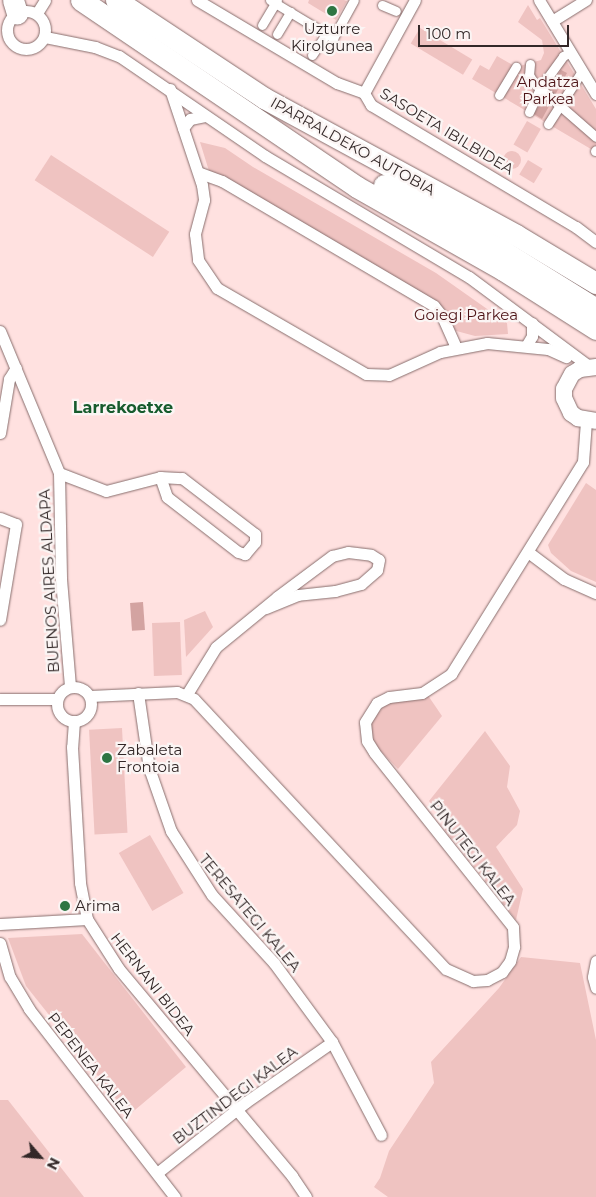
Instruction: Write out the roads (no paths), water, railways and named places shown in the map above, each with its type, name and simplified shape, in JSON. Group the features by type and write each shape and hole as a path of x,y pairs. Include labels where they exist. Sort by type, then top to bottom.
{"highway":[{"name":"IPARRALDEKO AUTOBIA","path":"81,0 152,51 276,131"},
{"name":"IPARRALDEKO AUTOBIA","path":"116,0 264,98 596,282"},
{"path":"276,131 503,250 596,309"},
{"path":"276,131 357,187 502,270 596,329"}],"main road":[{"path":"591,421 571,413 564,398 564,389 572,374 592,367"}],"street":[{"path":"15,13 44,0"},
{"name":"SASOETA IBILBIDEA","path":"197,0 337,83 364,93 371,105 580,230 596,242"},
{"path":"262,25 274,1 333,38 354,0"},
{"path":"364,93 416,0"},
{"path":"539,0 596,94"},
{"path":"552,21 586,0"},
{"path":"382,5 396,11"},
{"path":"277,34 290,12"},
{"path":"15,13 46,26 45,37 35,48 19,48 9,39 15,13"},
{"path":"312,55 326,34"},
{"path":"45,37 95,47 119,56 170,89 205,116 291,172 462,272 592,367"},
{"path":"529,112 540,88 564,56 571,52"},
{"path":"530,64 529,75 540,88 596,137"},
{"path":"499,95 516,67"},
{"path":"548,124 582,71"},
{"path":"170,89 200,174 204,200 196,234 196,248 205,273 217,288 366,374 389,375 456,348 487,343 526,346 566,356"},
{"path":"183,128 195,117 205,116"},
{"path":"200,174 222,181 434,306 442,316 456,348"},
{"name":"SASOETA IBILBIDEA","path":"580,230 596,236"},
{"path":"526,346 532,336 532,323"},
{"path":"532,323 566,356 572,374"},
{"name":"BUENOS AIRES ALDAPA","path":"0,331 59,473 61,580 70,687"},
{"path":"0,433 8,379 16,368"},
{"name":"PINUTEGI KALEA","path":"187,694 196,701 446,969 473,981 487,980 502,972 510,961 514,947 513,927 374,752 367,741 364,722 377,703 389,697 422,693 451,674 583,462 591,421"},
{"name":"BUENOS AIRES ALDAPA","path":"59,473 106,491 160,477"},
{"path":"160,477 182,478 192,484 254,534 255,542 245,554 238,552 168,497 160,477"},
{"path":"0,518 16,524 0,620"},
{"path":"528,552 564,579 596,592"},
{"path":"90,696 138,693 187,694 216,647 265,608 309,574 339,553 371,554 379,560 377,570 361,584 335,591 316,592 281,600 265,608"},
{"path":"309,574 309,584 316,592"},
{"path":"0,699 57,699 70,687 81,688 90,696 92,706 88,715 74,721 60,714 57,699"},
{"name":"TERESATEGI KALEA","path":"138,693 149,768 170,831 212,895 274,963 332,1042 381,1135"},
{"name":"HERNANI BIDEA","path":"74,721 72,747 79,873 87,918 119,968 292,1176 306,1197"},
{"path":"0,924 87,918"},
{"name":"PEPENEA KALEA","path":"0,943 10,976 28,1009 175,1197"},
{"path":"596,961 592,977 596,988"},
{"name":"BUZTINDEGI KALEA","path":"157,1173 236,1110 332,1042"}],"place":[{"name":"Uzturre Kirolgunea","path":"332,11"},
{"name":"Zabaleta Frontoia","path":"107,758"},
{"name":"Arima","path":"65,906"}],"district":[{"name":"Larrekoetxe","path":"123,408"}],"park label":[{"name":"Andatza Parkea","path":"548,90"},
{"name":"Goiegi Parkea","path":"466,315"}]}
